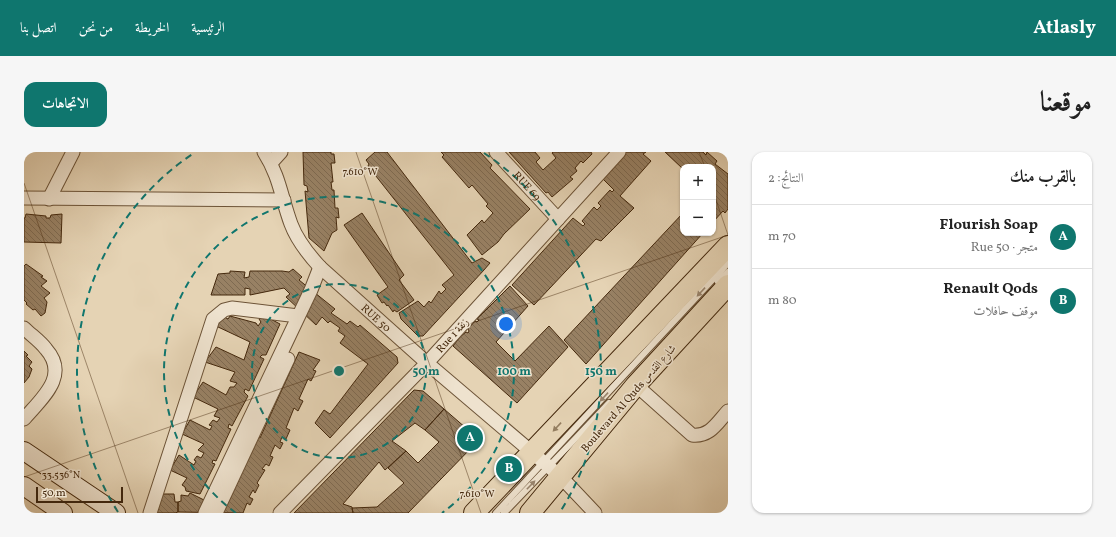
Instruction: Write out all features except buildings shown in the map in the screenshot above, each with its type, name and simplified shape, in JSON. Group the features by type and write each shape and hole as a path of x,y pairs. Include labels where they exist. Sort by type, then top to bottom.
{"main road":[{"name":"Boulevard Al Quds شارع القدس","path":"530,513 546,465 728,246"},
{"name":"Boulevard Al Quds شارع القدس","path":"474,513 546,465 636,385 727,284"}],"street":[{"path":"49,198 73,152"},
{"path":"267,157 281,152"},
{"name":"RUE 69","path":"496,152 558,219"},
{"name":"Rue 1 زنقة","path":"280,513 427,363 619,152"},
{"name":"RUE 50","path":"267,157 279,180 291,224 298,239 323,270 427,363 546,465 595,513"},
{"path":"24,198 284,200"},
{"path":"205,513 298,316 323,270"},
{"path":"216,513 323,270"},
{"path":"150,513 213,318 224,310 232,308 298,316"},
{"path":"24,328 47,350 55,364 55,374 51,387 24,419"},
{"path":"636,385 692,436 701,436 708,433 728,411"},
{"path":"24,450 116,513"},
{"path":"24,486 63,513"}],"lane":[{"path":"504,513 728,263"},
{"path":"665,341 727,284"},
{"path":"496,513 612,399"}],"place":[{"name":"Flourish Soap","path":"470,438"},
{"name":"Renault Qods","path":"509,469"}]}
